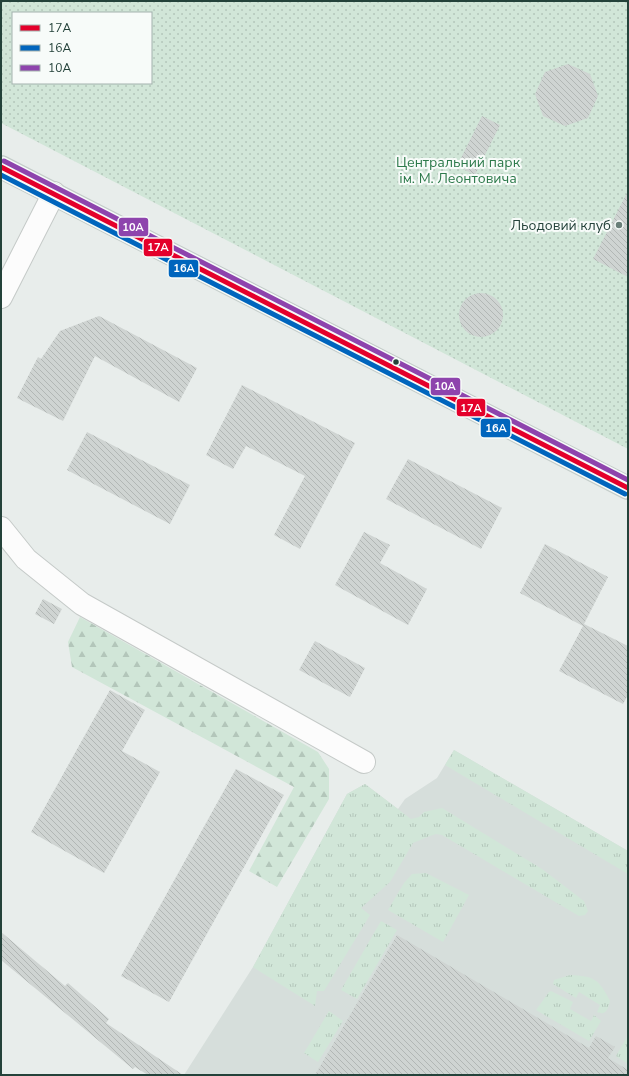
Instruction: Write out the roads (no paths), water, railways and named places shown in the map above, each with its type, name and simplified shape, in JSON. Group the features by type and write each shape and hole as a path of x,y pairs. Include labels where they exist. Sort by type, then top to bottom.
{"main road":[{"path":"1,167 628,488"}],"street":[{"path":"1,297 54,193"},
{"path":"1,528 26,559 82,604 364,762"}],"place":[{"name":"Льодовий клуб","path":"619,225"}],"park label":[{"name":"Центральний парк ім. М. Леонтовича","path":"458,170"}]}
